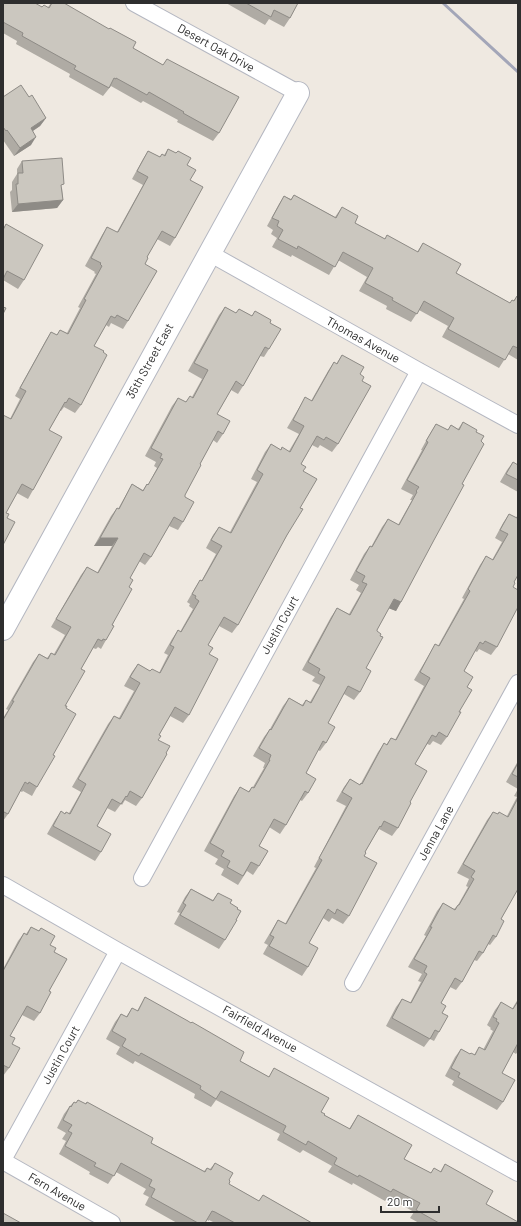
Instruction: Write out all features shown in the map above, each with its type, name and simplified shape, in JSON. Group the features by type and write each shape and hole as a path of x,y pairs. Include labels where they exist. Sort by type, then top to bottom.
{"street":[{"name":"Desert Oak Drive","path":"134,3 298,93"},
{"name":"35th Street East","path":"3,629 298,93"},
{"name":"Thomas Avenue","path":"209,254 518,425"},
{"name":"Justin Court","path":"142,878 419,371"},
{"name":"Jenna Lane","path":"353,983 518,682"},
{"name":"Fairfield Avenue","path":"3,885 118,951 518,1173"},
{"name":"Justin Court","path":"3,1161 118,951"},
{"name":"Fern Avenue","path":"3,1161 112,1223"}],"building":[{"path":"3,3 35,3 42,7 44,5 49,8 52,3 64,3 109,29 110,28 136,42 133,48 163,65 167,59 239,97 219,133 149,92 147,95 116,78 114,78 109,88 74,69 76,66 22,36 23,33 3,22"},
{"path":"246,3 298,3 290,18 274,10 271,17"},
{"path":"21,85 29,97 32,95 46,118 31,128 36,137 20,148 7,130 6,131 3,127 3,97"},
{"path":"168,149 176,153 178,151 191,158 187,165 196,170 190,180 203,187 175,238 162,231 147,257 148,258 145,264 157,271 128,321 117,315 115,318 111,316 94,346 104,351 103,352 107,355 81,405 69,398 66,403 65,402 49,430 62,437 33,490 22,484 6,513 9,514 7,518 15,522 3,545 3,415 11,419 26,391 20,388 51,332 57,335 60,330 68,334 86,300 84,299 102,266 100,264 101,263 91,258 107,227 118,232 148,177 137,171 148,151 160,157 162,154 165,156"},
{"path":"62,158 64,184 61,185 63,200 18,204 16,184 18,184 18,173 23,173 22,161"},
{"path":"294,195 336,218 342,207 358,216 355,223 385,239 387,235 418,252 423,243 461,264 456,273 510,303 518,296 518,348 513,346 505,360 448,329 454,318 424,301 417,314 392,300 393,298 365,283 373,268 343,252 335,267 298,246 297,249 278,239 283,230 277,226 279,221 272,218 284,196 291,200"},
{"path":"6,224 43,245 24,280 7,271 3,279 3,230"},
{"path":"3,307 6,308 3,314"},
{"path":"225,307 236,313 239,309 252,316 255,311 271,320 270,323 281,329 269,349 265,347 243,386 236,381 217,414 230,421 223,434 218,431 185,495 185,497 194,502 183,522 174,517 151,557 144,553 130,578 133,580 129,587 132,589 112,625 114,626 106,640 103,639 102,641 98,639 81,669 85,671 65,706 76,714 53,755 55,756 37,787 29,782 28,784 25,782 8,814 4,812 3,815 3,720 39,654 48,659 51,653 55,655 71,627 56,619 87,567 98,573 118,538 100,538 117,508 119,509 132,484 143,491 163,459 160,458 162,454 151,448 178,398 186,402 190,396 193,398 208,370 194,363"},
{"path":"342,355 364,367 360,374 364,377 362,381 371,386 338,444 326,437 324,440 317,436 301,464 306,467 303,471 317,479 300,508 303,509 287,535 238,625 224,617 208,645 213,648 209,654 218,659 189,715 175,707 159,735 161,736 158,740 170,746 142,798 130,791 121,804 112,799 97,826 111,834 101,852 53,826 61,811 65,814 66,812 70,814 86,784 78,779 114,716 120,719 140,683 130,677 138,664 150,671 152,669 160,673 174,647 170,645 178,630 181,632 199,601 195,598 196,596 192,594 200,580 202,581 222,546 211,540 219,527 231,533 263,474 257,470 271,444 281,450 282,447 290,452 304,426 293,420 305,397 312,401 334,362 337,364"},
{"path":"463,422 484,436 481,441 484,444 462,484 464,485 401,602 394,599 377,630 381,634 380,636 383,637 366,668 371,671 360,692 348,686 328,723 335,727 326,743 323,741 306,773 316,779 308,793 305,791 286,825 274,819 259,846 268,851 259,866 251,862 243,876 227,867 230,861 221,856 224,851 210,843 240,787 249,792 252,787 254,788 270,760 271,755 259,748 289,698 303,706 306,700 311,703 325,677 318,673 320,669 308,662 337,608 350,615 367,584 362,582 365,576 356,571 370,546 372,547 388,519 399,525 417,492 416,491 419,487 407,480 427,444 428,442 426,441 436,424 448,430 451,425 459,430"},
{"path":"513,462 518,465 518,480 506,474"},
{"path":"509,514 517,518 518,516 518,575 513,587 518,590 518,607 497,647 485,641 483,644 480,642 464,671 473,677 467,687 472,690 459,712 461,712 447,737 439,732 436,737 432,735 415,764 427,771 398,828 384,821 381,827 380,826 364,856 377,863 349,916 337,909 335,914 328,909 309,943 318,948 308,967 269,946 274,937 270,935 278,920 286,924 322,860 319,858 352,798 342,792 350,779 360,785 361,783 362,784 384,743 387,745 391,738 396,740 430,678 420,672 435,644 439,646 470,591 468,589 486,556 493,560 508,534 500,530"},
{"path":"518,763 518,777 512,774"},
{"path":"518,798 518,889 501,919 504,921 496,937 493,935 483,953 479,951 462,982 455,978 441,1003 446,1006 442,1013 448,1016 439,1032 435,1030 430,1039 392,1018 402,999 411,1003 427,974 424,972 427,966 414,959 432,927 430,927 443,903 455,910 474,879 471,877 475,871 463,864 493,812 498,814 499,812 508,817"},
{"path":"191,889 213,901 218,893 232,900 230,903 241,911 225,940 180,915 186,905 183,903"},
{"path":"31,927 39,931 41,928 55,936 50,945 56,948 54,952 67,959 49,991 51,992 40,1013 27,1006 10,1036 15,1038 12,1044 20,1048 9,1068 3,1065 3,971 24,933 27,935"},
{"path":"145,997 244,1052 240,1061 269,1077 274,1068 329,1098 321,1112 325,1114 324,1115 350,1129 358,1115 412,1145 404,1159 431,1173 434,1168 441,1172 445,1164 493,1191 486,1204 518,1223 439,1223 416,1210 420,1203 393,1189 391,1192 334,1164 337,1158 308,1141 306,1145 283,1132 286,1126 221,1091 216,1099 200,1089 201,1086 141,1053 139,1056 122,1046 126,1039 112,1031 121,1014 127,1017 132,1008 138,1011"},
{"path":"518,1001 518,1043 502,1073 515,1080 503,1102 458,1077 460,1073 451,1068 461,1049 475,1055 479,1047 485,1050 499,1023 496,1021 497,1019 493,1017 501,1002 513,1009"},
{"path":"78,1100 86,1104 87,1102 153,1138 151,1143 205,1172 207,1168 211,1170 215,1163 233,1173 229,1180 229,1184 259,1201 263,1195 312,1223 235,1223 212,1211 205,1223 198,1223 151,1197 155,1189 149,1186 152,1180 121,1163 114,1176 94,1166 96,1163 65,1146 72,1133 68,1131 72,1125 63,1120 70,1106 71,1107 74,1102 76,1103"},
{"path":"3,1213 21,1223 3,1223"}],"railway":[{"path":"443,3 518,72"}]}
